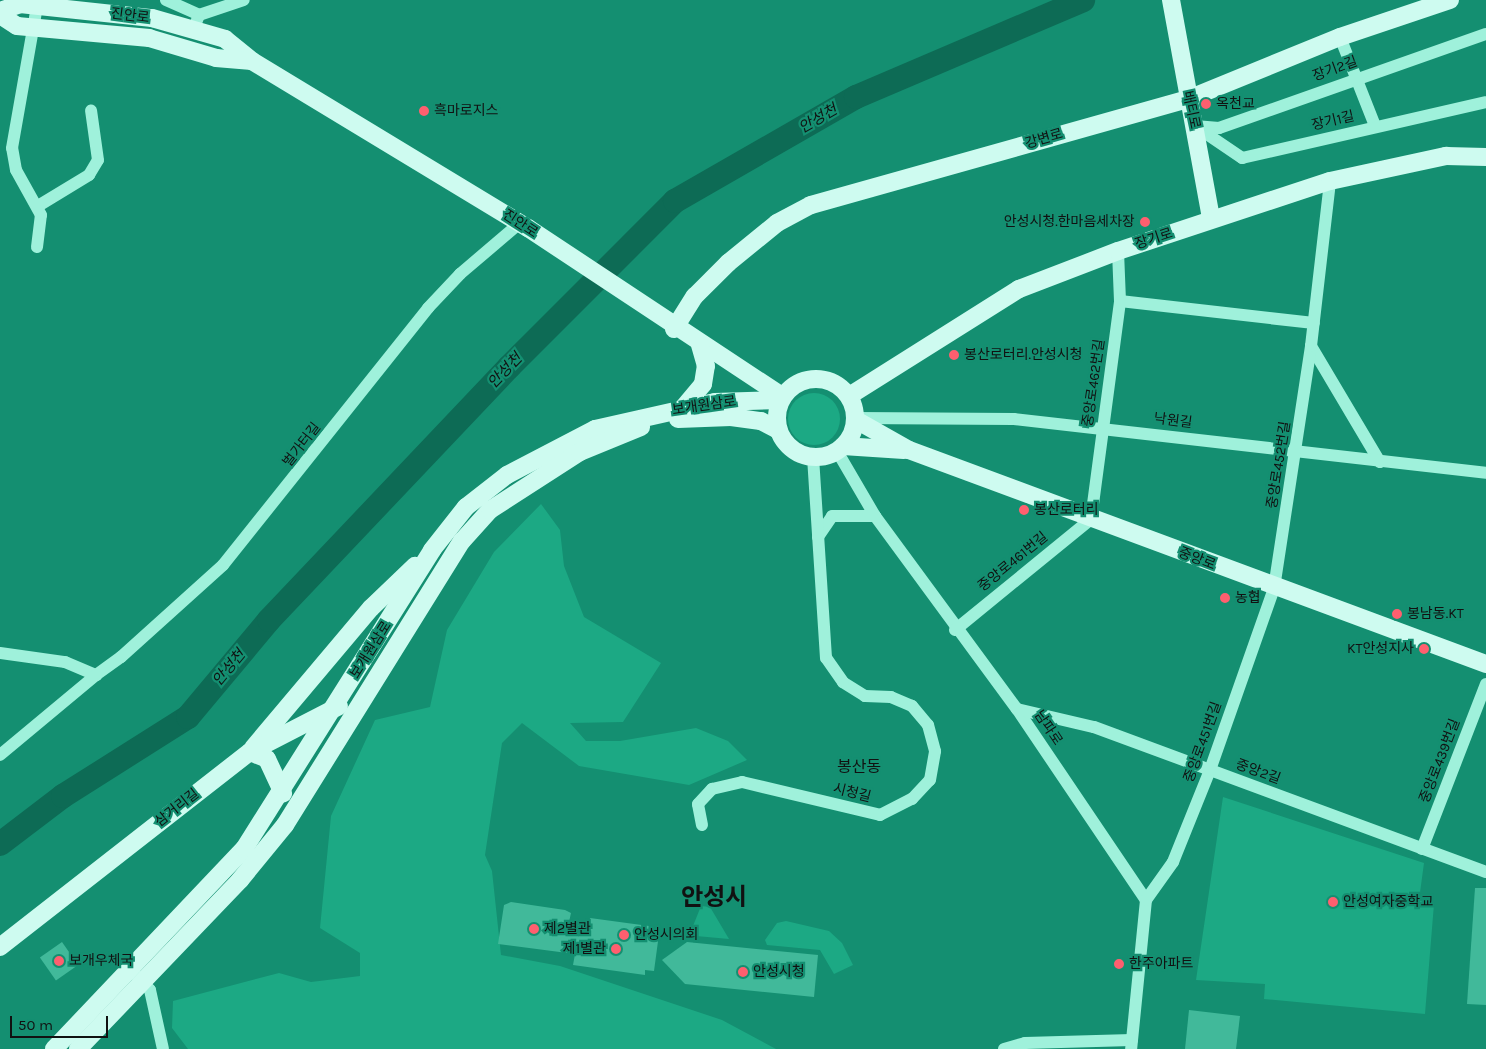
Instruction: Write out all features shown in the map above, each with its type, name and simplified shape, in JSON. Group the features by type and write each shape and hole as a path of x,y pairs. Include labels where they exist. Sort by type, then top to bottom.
{"main road":[{"name":"배티로","path":"1171,0 1212,220"},
{"name":"강변로","path":"674,329 695,296 728,263 776,223 811,205 1187,93 1340,37 1450,0"},
{"name":"진안로","path":"0,11 37,3 197,22 225,39 252,61 524,226 674,329 781,398"},
{"name":"진안로","path":"0,15 31,28 149,38 216,58 252,61"},
{"name":"장기로","path":"849,396 1020,289 1118,251 1330,181 1446,156 1486,156"},
{"path":"683,408 703,384 706,366 700,345"},
{"path":"817,378 835,384 849,396 856,419 840,449 813,458 788,447 778,430 781,398 804,380 817,378"},
{"name":"보개원삼로","path":"78,1049 244,849 283,793 432,550 466,507 507,475 595,429 715,402 781,398"},
{"name":"보개원삼로","path":"54,1049 137,976 240,880 285,825 462,541 490,510 540,473 631,430 688,417 761,421 778,430"},
{"name":"중앙로","path":"856,419 909,450 1274,588 1486,664"},
{"name":"중앙로","path":"840,449 909,450"},
{"path":"283,793 267,759 250,752 372,608 432,550"},
{"name":"삼거리길","path":"0,947 250,752 335,707 369,692"}],"street":[{"path":"166,0 197,22 244,0"},
{"path":"37,3 31,28 12,148 16,170 38,206 37,247"},
{"name":"장기2길","path":"1195,126 1219,128 1354,78 1486,34"},
{"path":"1340,37 1354,78 1375,126"},
{"name":"장기1길","path":"1195,126 1242,158 1486,102"},
{"path":"38,206 89,175 98,160 91,110"},
{"name":"중앙로452번길","path":"1274,588 1311,346 1330,181"},
{"name":"벌가터길","path":"0,755 223,565 428,308 460,274 524,226"},
{"name":"중앙로462번길","path":"1091,519 1120,301 1118,251"},
{"path":"1120,301 1314,323"},
{"path":"1311,346 1380,462"},
{"name":"낙원길","path":"856,419 1014,419 1486,473"},
{"name":"남파로","path":"840,449 875,516 955,630 1017,709 1146,900"},
{"name":"시청길","path":"702,824 698,804 712,789 742,782 880,815 912,800 930,780 935,751 928,725 912,706 891,698 865,696 844,682 826,658 813,458"},
{"path":"818,537 832,516 875,516"},
{"name":"중앙로461번길","path":"955,630 1091,519"},
{"name":"중앙로451번길","path":"1146,900 1173,862 1210,770 1274,588"},
{"path":"0,653 65,662 96,675"},
{"name":"중앙로439번길","path":"1422,849 1486,684"},
{"name":"중앙2길","path":"1017,709 1094,727 1486,872"},
{"path":"1004,1049 1024,1043 1131,1044 1146,900"},
{"path":"137,976 150,990 163,1049"}],"green space":[{"path":"809,393 819,393 833,400 840,414 840,424 833,438 819,445 809,445 799,441 792,434 788,424 788,414 792,404 799,397"},
{"path":"541,504 560,530 564,566 584,617 661,663 623,722 570,723 586,741 620,741 696,728 728,741 747,760 689,785 579,766 522,723 502,743 485,855 492,871 501,955 560,966 722,1020 776,1049 188,1049 172,1028 173,1001 279,973 311,982 360,976 360,953 320,928 331,816 375,720 430,707 447,630 494,552"},
{"path":"1223,797 1424,863 1419,900 1434,904 1425,1014 1264,999 1265,984 1196,980"},
{"path":"701,906 710,907 729,939 696,936 691,931"},
{"path":"786,921 829,931 842,943 853,965 834,974 820,950 767,945 765,940 777,923"}],"building":[{"path":"1475,888 1486,888 1486,1005 1467,1004"},
{"path":"511,902 565,910 571,913 569,922 589,924 590,918 649,926 648,933 659,934 654,971 645,970 645,975 573,965 575,954 498,944 504,905"},
{"name":"보개우체국","path":"62,942 78,965 56,980 40,957"},
{"name":"안성시청","path":"687,942 818,955 814,997 685,984 662,960"},
{"path":"1189,1010 1240,1016 1236,1049 1185,1049"}],"waterway":[{"name":"안성천","path":"0,844 63,796 188,717 269,620 509,367 675,201 856,97 1083,0"}],"place":[{"name":"옥천교","path":"1206,104"},
{"name":"흑마로지스","path":"424,111"},
{"name":"안성시청.한마음세차장","path":"1145,222"},
{"name":"봉산로터리.안성시청","path":"954,355"},
{"name":"봉산로터리","path":"1024,510"},
{"name":"농협","path":"1225,598"},
{"name":"봉남동.KT","path":"1397,614"},
{"name":"KT안성지사","path":"1424,649"},
{"name":"안성여자중학교","path":"1333,902"},
{"name":"제2별관","path":"534,929"},
{"name":"안성시의회","path":"624,935"},
{"name":"제1별관","path":"616,949"},
{"name":"보개우체국","path":"59,961"},
{"name":"한주아파트","path":"1119,964"},
{"name":"안성시청","path":"743,972"}],"district":[{"name":"봉산동","path":"859,767"},
{"name":"안성시","path":"714,898"}]}
